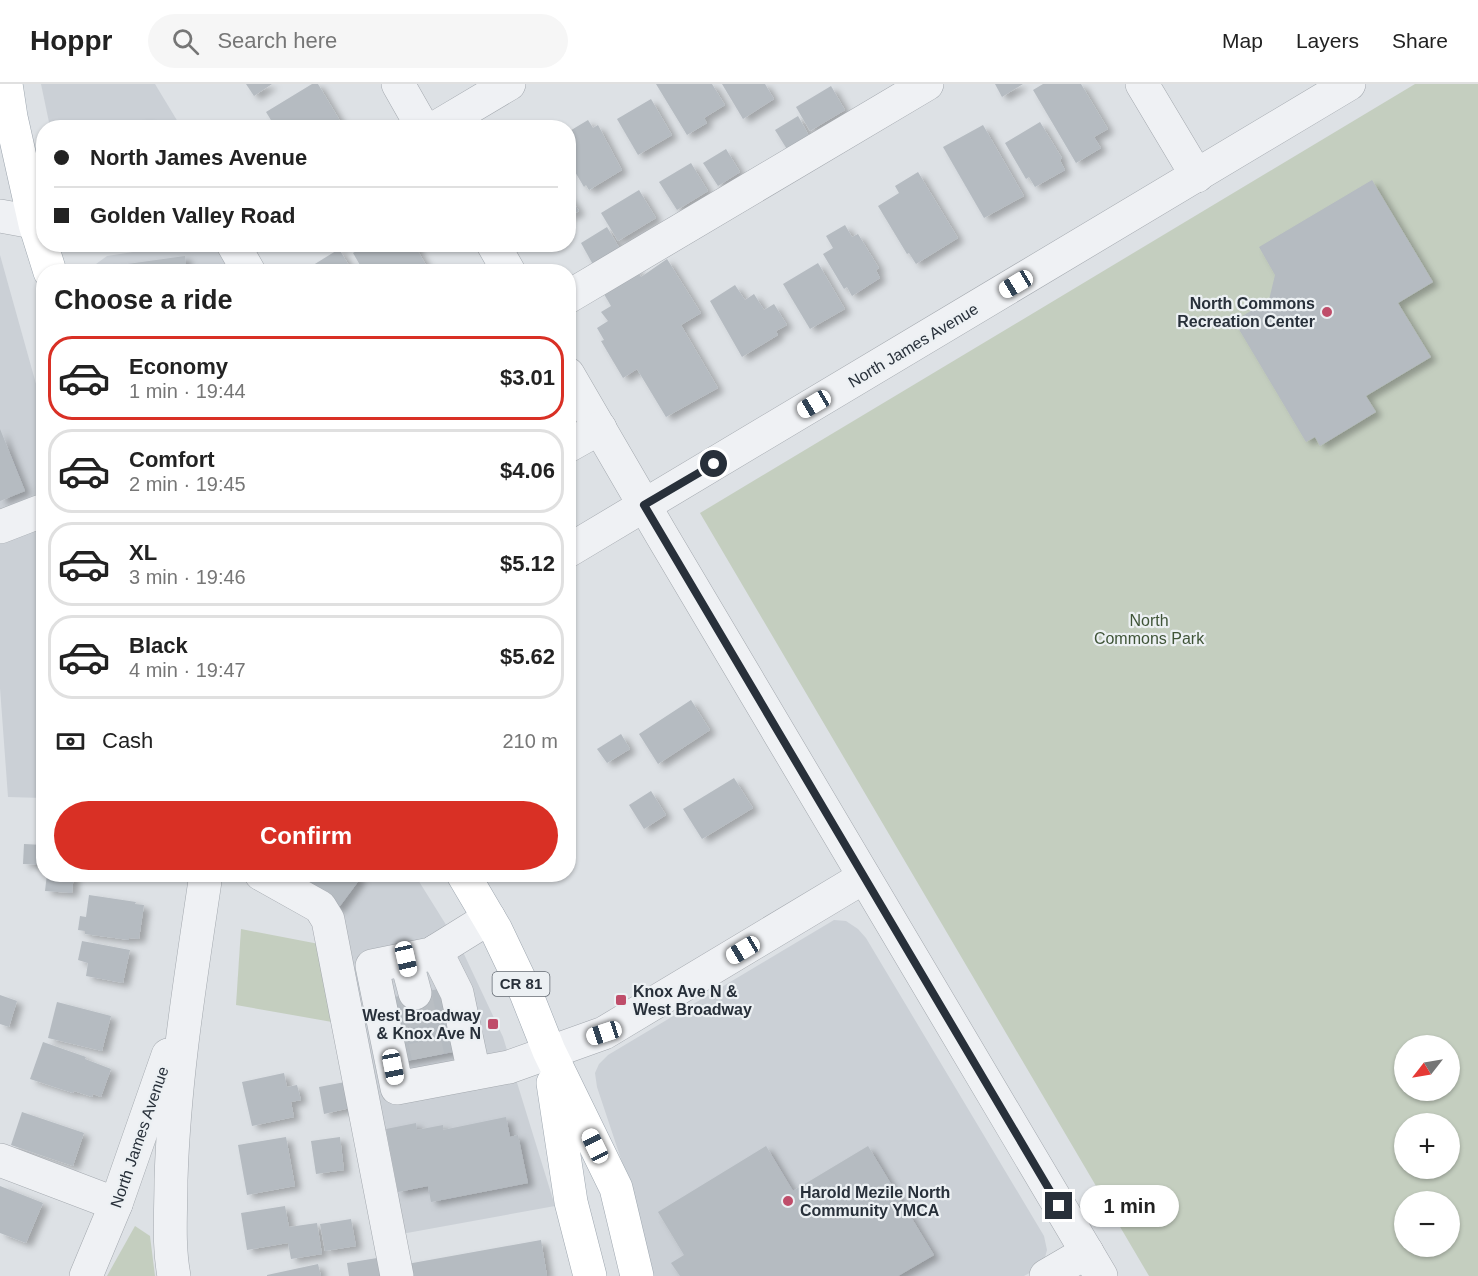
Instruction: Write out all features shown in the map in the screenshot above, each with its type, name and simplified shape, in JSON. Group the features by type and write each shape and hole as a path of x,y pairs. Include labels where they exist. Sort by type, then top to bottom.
{"main road":[{"path":"6,84 11,117 36,213"},
{"name":"CR 81","path":"468,882 489,918 526,993 549,1051 616,1188 637,1276"},
{"name":"CR 81","path":"549,1051 571,1202 590,1276"}],"street":[{"path":"398,84 418,120"},
{"path":"448,120 508,84"},
{"path":"576,292 927,84"},
{"path":"1142,84 1197,176"},
{"name":"North James Avenue","path":"576,545 1349,84"},
{"path":"0,216 36,223"},
{"path":"576,388 1094,1264 1046,1276"},
{"path":"576,442 600,428"},
{"path":"0,527 36,513"},
{"path":"489,918 421,955 372,966 397,1088 430,1069 474,1073 508,1067 604,1033 864,877"},
{"name":"North James Avenue","path":"174,1276 170,1253 173,1126 188,997 205,882"},
{"path":"275,882 320,907 328,920 397,1276"},
{"path":"415,993 421,955"},
{"path":"421,955 457,993 474,1073"},
{"name":"North James Avenue","path":"86,1276 116,1204 188,997"},
{"path":"0,1160 116,1204"}],"shaded area":[{"path":"41,84 155,84 177,120 49,120"},
{"path":"133,252 247,252 254,264 96,264 107,256"},
{"path":"0,255 36,384 36,798 8,797 0,688"},
{"path":"284,882 419,882 463,952 503,1037 555,1206 396,1235 333,916"},
{"path":"834,920 846,921 866,938 1044,1236 1047,1250 1039,1268 1024,1276 653,1276 634,1198 597,1087 595,1073 599,1064 608,1055"}],"green space":[{"name":"North Commons Park","path":"1415,84 1478,84 1478,1276 1149,1276 700,513"},
{"path":"241,929 319,944 332,1022 236,1005"},
{"path":"135,1226 150,1236 155,1276 107,1276"}],"building":[{"path":"246,84 272,84 254,96"},
{"path":"312,84 318,84 340,120 271,120 266,112"},
{"path":"656,84 712,84 725,105 704,118 707,123 687,135"},
{"path":"722,84 765,84 774,99 743,119"},
{"path":"995,84 1023,84 1002,97"},
{"path":"1043,84 1081,84 1108,129 1094,137 1101,148 1076,163 1033,90"},
{"path":"831,86 845,110 810,131 796,107"},
{"path":"651,99 672,135 638,155 617,119"},
{"path":"798,116 812,141 790,154 775,130"},
{"path":"588,120 593,128 598,125 622,170 589,190 586,185 584,187 576,174 576,127"},
{"path":"1040,122 1062,158 1060,160 1065,170 1035,187 1029,177 1026,179 1005,143"},
{"path":"983,125 1024,196 984,218 943,147"},
{"path":"726,149 740,172 718,186 703,163"},
{"path":"691,163 708,191 677,210 659,182"},
{"path":"918,172 958,238 916,264 909,253 907,254 878,206 899,193 895,186"},
{"name":"North Commons Recreation Center","path":"1372,180 1433,282 1398,303 1431,357 1366,396 1376,412 1320,446 1315,437 1306,442 1234,321 1269,300 1275,275 1259,247"},
{"path":"639,190 656,218 618,241 601,213"},
{"path":"845,225 852,237 858,234 879,268 876,270 880,278 852,296 847,287 844,289 823,254 833,248 826,236"},
{"path":"607,227 623,254 596,270 581,243"},
{"path":"334,252 341,252 348,264 315,264"},
{"path":"419,252 425,264 359,264 353,253"},
{"path":"185,256 186,264 128,264"},
{"path":"667,259 701,313 681,325 718,388 666,417 637,369 623,378 601,341 604,340 597,328 608,321 601,312 611,306 601,289 636,268 641,277"},
{"path":"818,263 845,309 810,329 783,284"},
{"path":"735,285 745,300 754,294 764,310 774,304 787,325 776,331 778,335 742,357 710,301"},
{"path":"0,429 25,491 0,501"},
{"path":"691,700 710,730 658,764 639,734"},
{"path":"621,734 630,749 607,763 597,749"},
{"path":"734,778 753,808 702,839 683,809"},
{"path":"651,791 666,815 644,829 629,805"},
{"path":"24,844 36,845 36,865 23,864"},
{"path":"46,882 73,882 72,893 45,891"},
{"path":"300,882 358,882 337,910"},
{"path":"89,895 144,905 139,939 129,938 129,940 85,934 85,931 78,930 80,916 86,917"},
{"path":"82,941 130,950 123,983 86,976 88,963 78,960"},
{"path":"450,987 463,1050 396,1063 383,999"},
{"path":"0,995 17,1001 9,1027 0,1024"},
{"path":"57,1002 111,1016 102,1051 48,1038"},
{"path":"43,1042 86,1057 85,1059 111,1069 101,1097 93,1094 92,1097 74,1091 73,1093 30,1079"},
{"path":"284,1073 287,1087 297,1085 301,1100 291,1102 294,1117 252,1126 242,1082"},
{"path":"345,1082 350,1108 324,1114 319,1087"},
{"path":"22,1112 84,1133 73,1166 11,1145"},
{"path":"506,1117 510,1137 518,1135 528,1183 431,1202 428,1186 398,1192 386,1129 416,1123 417,1130 443,1125 443,1130"},
{"path":"286,1137 295,1186 247,1195 238,1145"},
{"path":"340,1137 344,1170 316,1174 311,1141"},
{"name":"Harold Mezile North Community YMCA","path":"766,1146 793,1191 868,1146 934,1255 898,1276 680,1276 671,1263 684,1255 658,1212"},
{"path":"0,1186 43,1203 26,1243 0,1233"},
{"path":"285,1206 289,1227 317,1223 322,1254 291,1259 288,1243 247,1250 241,1213"},
{"path":"351,1219 356,1246 325,1251 320,1224"},
{"path":"541,1240 547,1276 409,1276 407,1264"},
{"path":"377,1258 381,1276 349,1276 347,1263"},
{"path":"318,1264 321,1276 267,1276 267,1275"}],"tunnel":[{"path":"415,993 428,1057"}],"place":[{"name":"North Commons Recreation Center","path":"1327,312"},
{"name":"Knox Ave N & West Broadway","path":"621,1000"},
{"name":"West Broadway & Knox Ave N","path":"493,1024"},
{"name":"Harold Mezile North Community YMCA","path":"788,1201"}],"route":[{"path":"714,464 644,505 1059,1206"}]}
